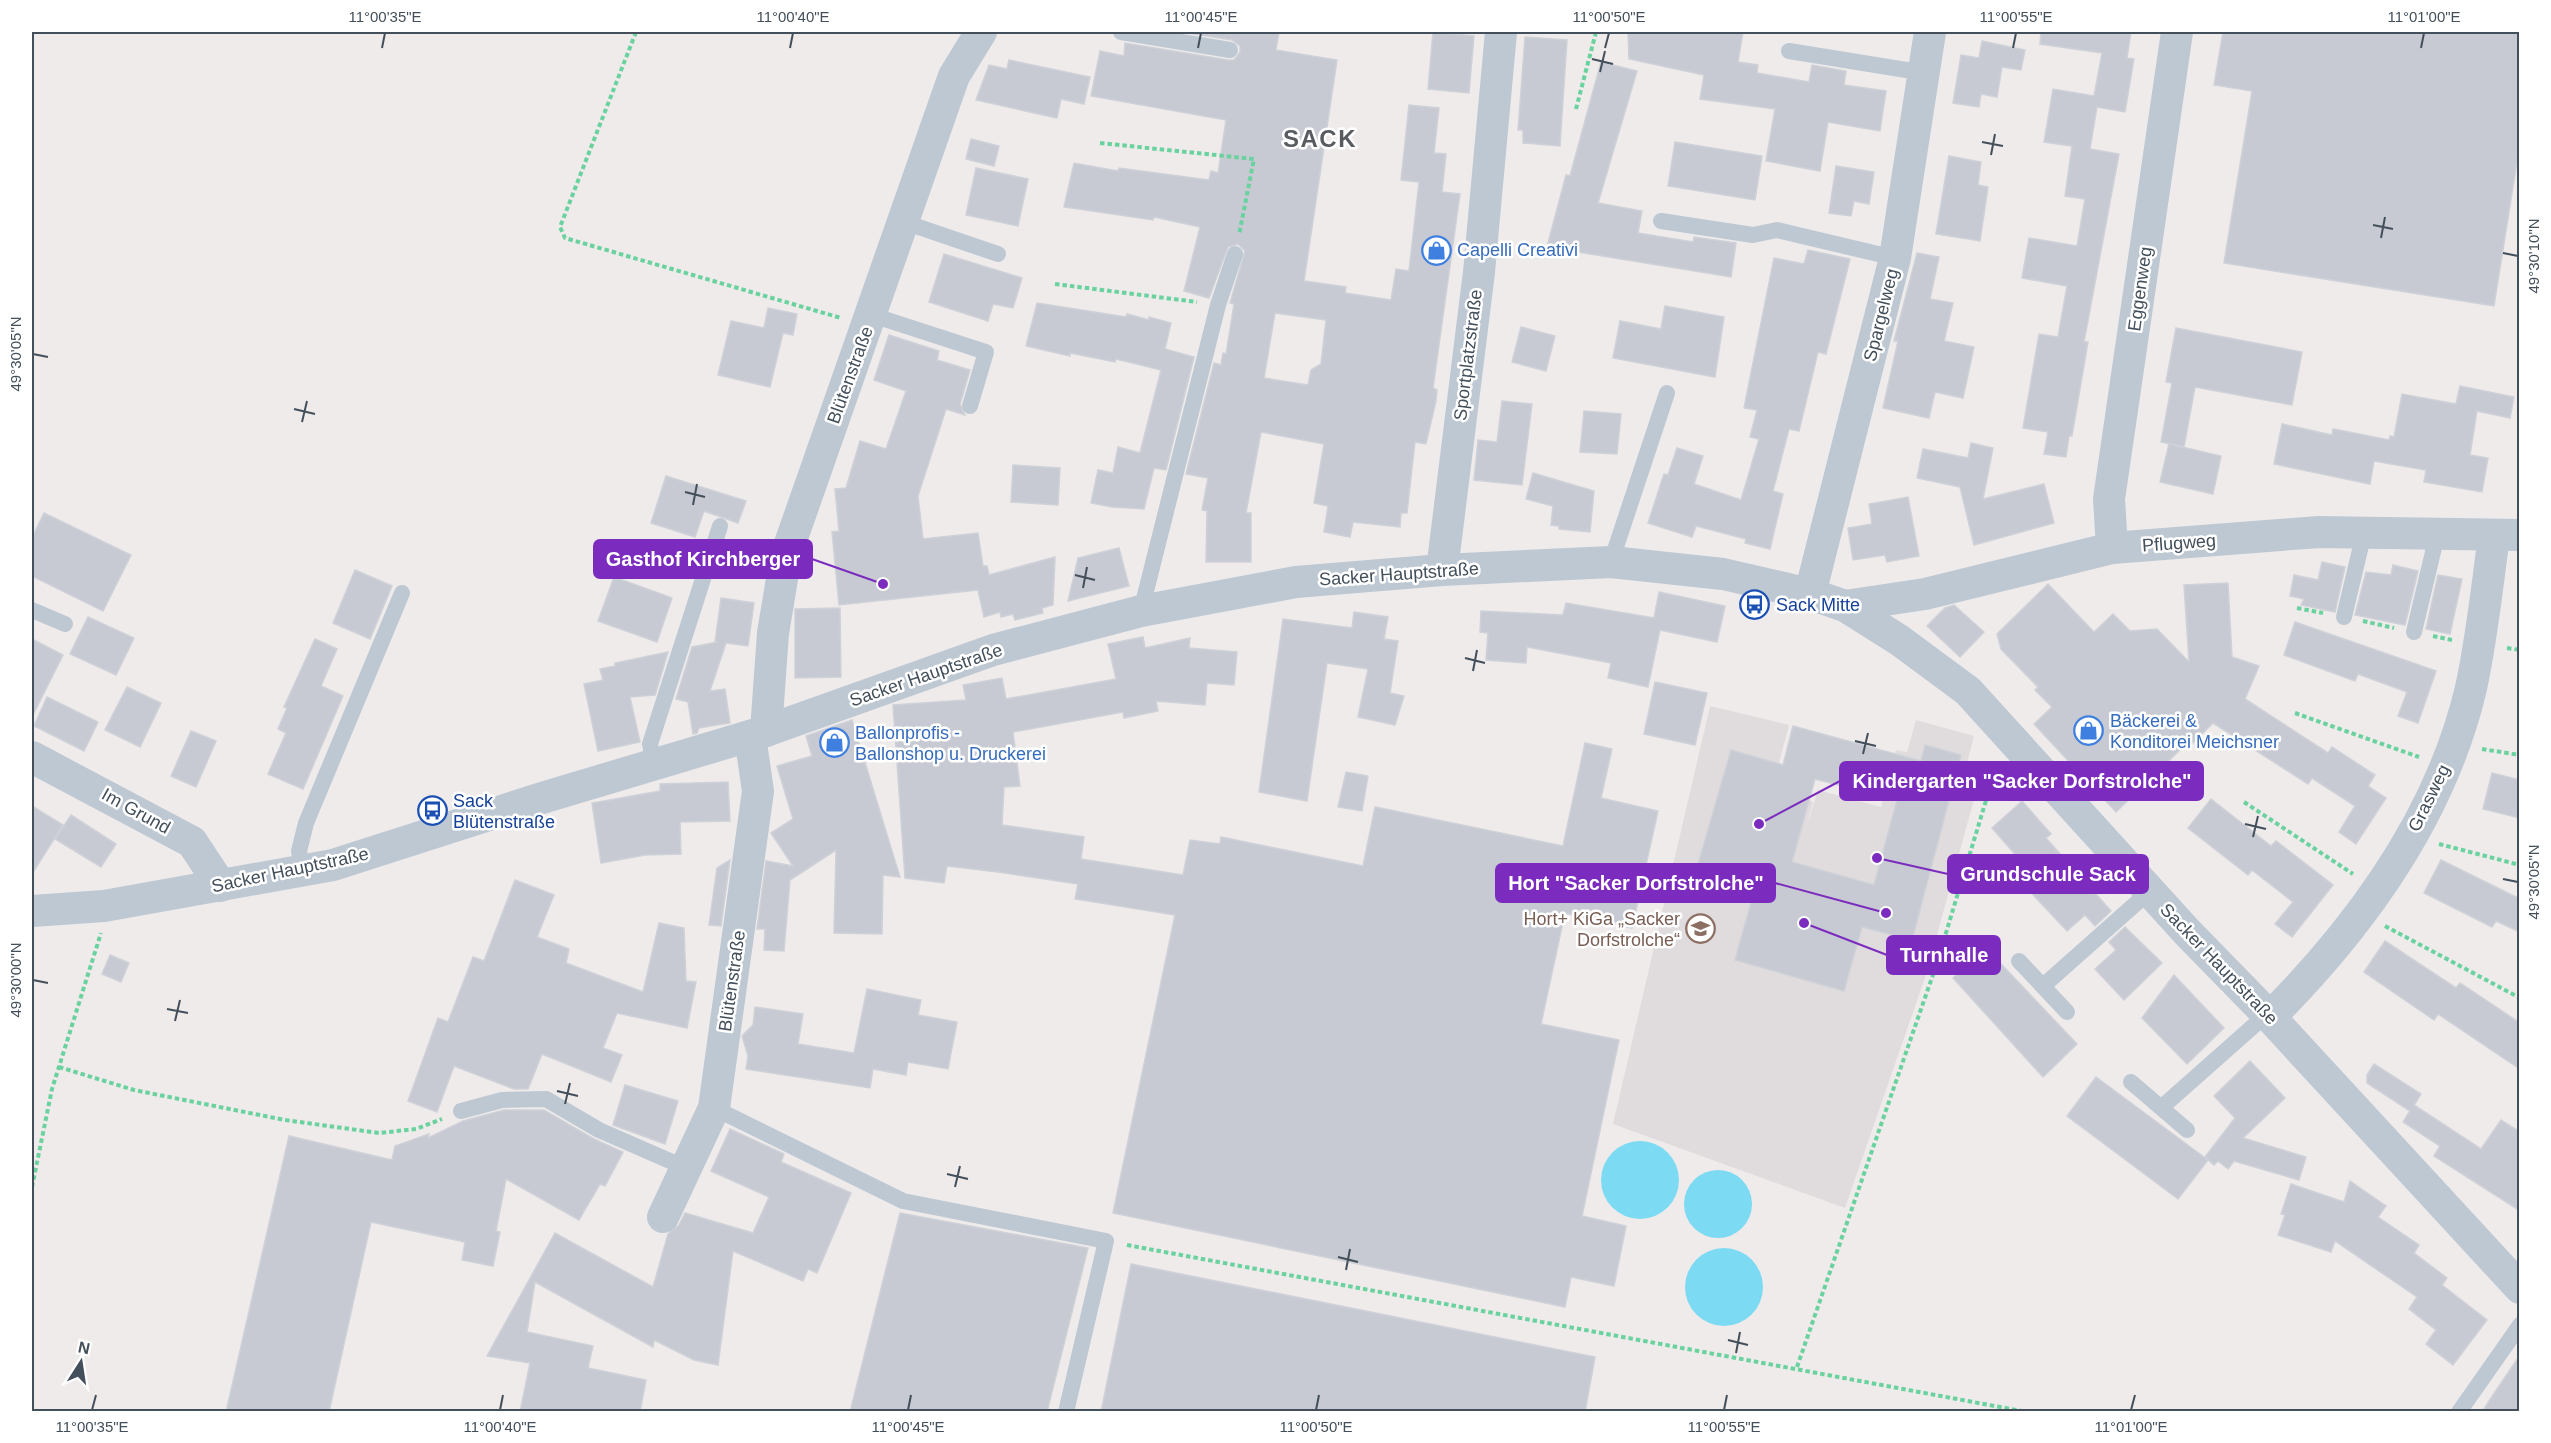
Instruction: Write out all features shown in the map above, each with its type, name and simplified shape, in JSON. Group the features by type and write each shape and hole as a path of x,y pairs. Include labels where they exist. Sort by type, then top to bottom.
{"street":[{"name":"Blütenstraße","path":"663,1217 714,1108 758,791 758,733 786,555 954,76 981,32"},
{"name":"Sportplatzstraße","path":"1442,570 1479,272 1501,32"},
{"name":"Spargelweg","path":"1810,594 1895,258 1930,32"},
{"name":"Eggenweg","path":"2112,548 2109,499 2177,32"},
{"name":"Pflugweg","path":"1845,606 1925,594 2112,548 2319,532 2507,535"},
{"name":"Grasweg","path":"2268,1015 2301,986 2370,902 2411,836 2450,755 2470,690 2507,535"},
{"name":"Sacker Hauptstraße","path":"32,911 104,906 303,872 441,832 758,733 993,650 1141,611 1296,582 1442,570 1611,562 1723,574 1810,594 1845,606 1899,640 1968,691 2150,891 2520,1288"},
{"name":"Im Grund","path":"32,757 192,842 221,886"}],"lane":[{"path":"1121,32 1230,50"},
{"path":"1789,51 1925,73"},
{"path":"1661,221 1753,235 1777,230 1895,258"},
{"path":"904,222 998,254"},
{"path":"1141,611 1218,305 1235,254"},
{"path":"870,320 986,352 970,406"},
{"path":"1611,562 1666,393"},
{"path":"654,764 650,744 720,526"},
{"path":"2344,617 2364,533"},
{"path":"2414,632 2436,535"},
{"path":"303,872 299,851 306,823 402,593"},
{"path":"32,610 65,624"},
{"path":"2043,986 2150,891"},
{"path":"2019,961 2067,1012"},
{"path":"2162,1107 2268,1015"},
{"path":"2131,1082 2187,1130"},
{"path":"461,1111 502,1100 546,1099 599,1130 686,1168"},
{"path":"714,1108 903,1201 1106,1240 1066,1412"},
{"path":"2459,1412 2520,1324"}],"path":[{"path":"636,32 560,227 565,238 870,320"},
{"path":"1576,109 1596,32"},
{"path":"1100,143 1254,159 1235,254"},
{"path":"1054,284 1218,305"},
{"path":"2297,608 2479,645"},
{"path":"2295,713 2450,755 2520,755"},
{"path":"1797,1367 1936,966 2006,733"},
{"path":"2244,802 2370,902 2520,998"},
{"path":"2411,836 2520,865"},
{"path":"32,1187 59,1067 100,938 104,906"},
{"path":"59,1067 135,1090 285,1120 380,1133 416,1129 461,1111"},
{"path":"1106,1240 1603,1334 1797,1367 2027,1412"}],"shaded area":[{"name":"Hort+ KiGa „Sacker Dorfstrolche“","path":"1710,706 1789,725 1772,789 1813,802 1805,831 1818,790 1881,807 1896,750 1907,752 1916,720 1974,736 1959,794 1974,799 1927,972 1845,1208 1613,1124"}],"water":[{"path":"1640,1141 1655,1144 1668,1152 1676,1165 1679,1180 1676,1195 1668,1208 1655,1216 1640,1219 1625,1216 1612,1208 1604,1195 1601,1180 1604,1165 1612,1152 1625,1144"},
{"path":"1718,1170 1731,1173 1742,1180 1749,1191 1752,1204 1749,1217 1742,1228 1731,1235 1718,1238 1705,1235 1694,1228 1687,1217 1684,1204 1687,1191 1694,1180 1705,1173"},
{"path":"1724,1248 1739,1251 1752,1259 1760,1272 1763,1287 1760,1302 1752,1315 1739,1323 1724,1326 1709,1323 1696,1315 1688,1302 1685,1287 1688,1272 1696,1259 1709,1251"}],"building":[{"path":"1182,32 1279,32 1276,50 1337,60 1304,281 1346,287 1345,293 1391,300 1396,269 1409,271 1419,182 1401,180 1409,105 1439,108 1434,153 1446,154 1442,192 1460,194 1433,388 1437,390 1436,401 1426,444 1415,442 1407,513 1401,513 1400,527 1353,522 1350,537 1324,532 1328,506 1314,503 1324,444 1261,432 1246,513 1251,513 1251,562 1206,562 1207,511 1202,510 1208,478 1186,474 1214,363 1221,365 1223,353 1226,354 1234,304 1230,303 1245,251 1238,244 1228,247 1209,298 1184,291 1200,227 1154,217 1153,220 1064,207 1074,163 1118,171 1119,168 1209,180 1211,171 1218,173 1226,120 1091,96 1100,51 1124,56 1125,43 1234,60 1240,52 1240,46 1232,40","holes":["1275,313 1326,320 1321,364 1311,370 1308,385 1264,378"]},
{"path":"1433,32 1474,36 1469,93 1428,89"},
{"path":"1628,32 1743,32 1738,62 1758,65 1757,73 1809,82 1812,65 1846,71 1844,85 1886,91 1880,131 1828,122 1820,171 1766,161 1775,109 1700,99 1704,75 1629,59"},
{"path":"2041,32 2131,32 2127,58 2134,59 2125,112 2097,107 2090,149 2119,154 2084,342 2088,342 2072,436 2069,436 2066,457 2044,454 2048,432 2023,428 2039,334 2058,337 2067,286 2022,278 2029,238 2077,246 2085,199 2065,196 2072,146 2044,142 2053,89 2094,96 2102,53 2040,44"},
{"path":"2223,32 2520,32 2520,143 2494,306 2224,263 2252,91 2214,85"},
{"path":"1525,37 1567,40 1560,146 1523,143 1523,130 1518,130"},
{"path":"1982,41 2025,50 2021,70 2002,67 1997,97 1981,94 1979,107 1953,103 1961,55 1979,58"},
{"path":"1009,60 1090,77 1084,104 1061,99 1057,118 976,100 989,65 1007,69"},
{"path":"1601,62 1637,71 1598,203 1642,211 1638,233 1693,242 1694,237 1736,243 1731,277 1547,247 1566,175 1570,176"},
{"path":"971,139 999,146 994,166 966,159"},
{"path":"1675,142 1762,156 1755,200 1668,186"},
{"path":"1949,156 1981,162 1978,185 1988,187 1980,241 1936,234"},
{"path":"1836,166 1874,172 1869,204 1854,201 1851,216 1829,213"},
{"path":"976,168 1028,179 1018,226 966,215"},
{"path":"1808,250 1850,259 1826,354 1818,352 1799,431 1789,429 1773,491 1783,494 1770,549 1745,543 1746,539 1696,526 1692,537 1648,523 1664,474 1668,475 1677,448 1703,456 1694,484 1741,500 1759,439 1750,437 1757,410 1744,408 1774,258 1804,264"},
{"path":"1917,253 1939,257 1930,299 1953,303 1944,341 1974,347 1963,398 1935,392 1929,418 1883,408 1898,341 1894,341"},
{"path":"944,254 1022,278 1013,308 993,304 988,321 929,302"},
{"path":"1037,303 1126,317 1127,314 1149,320 1149,317 1171,323 1165,349 1194,357 1166,470 1154,468 1144,509 1091,503 1098,470 1113,473 1118,447 1140,453 1161,370 1116,359 1115,362 1070,353 1070,356 1026,346"},
{"path":"1665,306 1724,317 1715,377 1613,358 1620,321 1661,329"},
{"path":"768,308 797,314 793,335 783,333 770,387 718,375 731,321 764,328"},
{"path":"1521,327 1555,336 1546,371 1512,362"},
{"path":"2176,328 2302,352 2292,405 2195,387 2184,447 2161,442 2172,383 2166,382"},
{"path":"889,335 939,351 937,360 970,370 960,404 965,415 946,409 918,496 923,539 978,533 983,566 987,566 989,575 1055,557 1053,605 1042,608 1043,613 1015,620 1013,614 1001,617 1000,612 984,617 978,590 839,605 832,532 839,531 835,489 846,488 860,441 886,449 906,391 874,380"},
{"path":"2460,386 2514,397 2510,418 2477,411 2470,455 2488,458 2482,492 2424,482 2426,470 2374,461 2370,484 2274,464 2282,424 2332,435 2333,429 2389,440 2390,436 2394,437 2402,394 2456,404"},
{"path":"1502,401 1532,404 1522,485 1474,480 1478,440 1497,442"},
{"path":"1584,411 1621,414 1617,454 1580,452"},
{"path":"1971,443 1993,448 1983,499 2044,484 2054,523 1974,545 1960,487 1917,478 1923,449 1968,458"},
{"path":"2169,444 2221,456 2213,494 2160,482"},
{"path":"1013,465 1060,468 1058,505 1011,502"},
{"path":"1533,473 1594,491 1590,532 1559,529 1559,526 1551,525 1553,506 1526,499"},
{"path":"666,476 746,501 738,523 704,511 695,537 651,523"},
{"path":"1908,497 1919,556 1887,562 1885,555 1853,560 1848,528 1872,524 1869,504"},
{"path":"44,513 131,555 103,611 32,576 32,538"},
{"path":"1119,548 1129,586 1068,601 1078,558"},
{"path":"2322,562 2345,567 2335,612 2301,605 2304,599 2290,596 2294,575 2318,580"},
{"path":"2393,565 2418,571 2405,625 2355,615 2366,572 2391,575"},
{"path":"355,570 392,586 370,639 333,623"},
{"path":"2438,575 2462,579 2450,634 2426,629"},
{"path":"614,577 672,598 657,642 598,621"},
{"path":"2228,583 2232,657 2259,666 2245,699 2328,753 2332,747 2375,775 2368,786 2386,798 2356,844 2339,832 2355,806 2312,778 2308,784 2213,723 2188,748 2185,745 2116,812 2034,724 2052,707 2035,690 2038,687 2001,649 1997,634 2048,584 2094,632 2113,614 2130,631 2157,629 2189,662 2184,585"},
{"path":"1659,592 1725,606 1717,642 1660,630 1648,687 1608,678 1611,663 1527,647 1526,663 1486,660 1488,633 1480,632 1481,611 1563,615 1566,603 1654,618"},
{"path":"721,598 754,603 748,646 726,643 710,691 725,689 730,723 699,728 697,733 693,734 688,702 676,699 692,647 718,642 715,642"},
{"path":"1954,605 1984,632 1960,657 1927,626 1945,608"},
{"path":"840,608 841,677 795,678 795,609"},
{"path":"1354,612 1388,617 1384,639 1398,641 1390,693 1404,696 1395,725 1358,717 1368,669 1327,663 1307,801 1259,792 1283,619 1352,628"},
{"path":"88,617 134,638 116,675 70,654"},
{"path":"2295,622 2436,671 2418,723 2398,716 2407,692 2358,674 2355,681 2284,655"},
{"path":"1143,637 1145,648 1190,638 1189,648 1237,652 1234,685 1207,683 1205,705 1156,701 1158,711 1124,718 1123,712 1013,732 1020,786 1004,787 1002,825 1084,837 1081,859 1183,875 1190,840 1220,844 1221,837 1363,866 1375,807 1563,846 1585,743 1612,749 1601,798 1658,811 1632,928 1565,913 1541,1024 1619,1040 1582,1216 1626,1226 1614,1286 1571,1277 1565,1307 1113,1213 1175,915 1075,899 1078,884 998,872 947,866 944,883 905,878 893,705 966,700 963,685 1002,678 1006,699 1116,679 1108,644"},
{"path":"32,639 63,655 32,717"},
{"path":"315,639 337,649 321,686 343,696 303,789 268,774 286,733 278,729 287,708 284,707"},
{"path":"668,652 655,695 630,697 640,742 598,751 584,684 603,680 600,669 615,666 615,663"},
{"path":"1655,682 1707,693 1695,745 1644,734"},
{"path":"127,687 161,703 140,747 105,730"},
{"path":"47,697 98,722 84,751 34,726"},
{"path":"852,720 900,877 883,875 882,934 834,933 836,850 790,880 784,951 764,950 765,929 757,929 766,861 793,866 771,833 793,819 777,766 812,756 806,736"},
{"path":"1793,726 1921,761 1925,745 1961,755 1912,940 1862,927 1844,991 1735,960 1756,885 1697,868 1731,750 1783,765","holes":["1815,779 1897,800 1874,885 1792,862"]},
{"path":"191,731 216,741 196,787 171,776"},
{"path":"1346,772 1368,776 1362,811 1338,807"},
{"path":"2492,773 2520,780 2520,818 2483,809"},
{"path":"728,782 730,821 680,822 681,854 645,855 601,863 592,803 660,791 660,784"},
{"path":"2211,799 2271,846 2276,841 2333,885 2292,937 2275,924 2293,902 2252,870 2248,875 2188,828"},
{"path":"2022,801 2051,834 2046,838 2111,911 2095,926 2085,915 2067,931 2010,870 2021,861 1992,828"},
{"path":"32,806 63,825 32,874"},
{"path":"71,815 116,844 101,867 55,839"},
{"path":"730,860 721,926 709,925 717,868"},
{"path":"2441,860 2520,899 2520,932 2496,921 2492,927 2424,893"},
{"path":"515,880 554,895 537,937 569,949 566,963 643,992 659,923 684,928 686,981 696,982 687,1028 617,1013 603,1048 622,1055 611,1082 542,1054 528,1089 514,1089 454,1066 437,1112 408,1101 438,1018 448,1022 473,957 484,961"},
{"path":"2125,927 2162,963 2124,1000 2095,969 2116,950 2109,942"},
{"path":"2385,941 2456,988 2460,983 2520,1023 2520,1069 2438,1014 2434,1020 2364,972"},
{"path":"1986,948 2077,1044 2043,1077 1953,978"},
{"path":"110,955 129,963 121,982 102,974"},
{"path":"2174,975 2224,1028 2187,1064 2142,1018"},
{"path":"867,989 921,1000 918,1015 957,1022 948,1069 908,1062 906,1075 873,1069 870,1088 746,1069 748,1056 742,1036 753,1025 755,1007 803,1014 798,1044 854,1053"},
{"path":"2250,1061 2285,1098 2243,1138 2306,1157 2299,1180 2234,1161 2228,1169 2218,1161 2214,1165 2205,1157 2235,1118 2214,1096"},
{"path":"2374,1064 2421,1094 2414,1105 2481,1149 2501,1120 2520,1132 2520,1211 2434,1156 2440,1146 2403,1122 2410,1111 2367,1083 2367,1075"},
{"path":"2096,1077 2208,1160 2178,1199 2067,1116"},
{"path":"625,1085 678,1101 665,1144 613,1125"},
{"path":"504,1110 544,1110 594,1139 623,1152 605,1186 600,1184 579,1220 506,1179 496,1231 500,1232 493,1266 462,1260 465,1242 371,1222 329,1412 226,1412 289,1136 392,1160 395,1146 429,1134 428,1138 463,1121"},
{"path":"730,1129 784,1154 781,1162 851,1193 817,1273 808,1269 803,1281 733,1251 718,1365 694,1360 654,1340 653,1347 535,1282 527,1332 593,1346 588,1368 646,1380 640,1412 520,1412 530,1363 487,1356 555,1233 653,1287 668,1234 679,1225 685,1213 753,1233 769,1197 711,1171"},
{"path":"2350,1181 2386,1206 2378,1217 2419,1245 2414,1253 2447,1278 2442,1285 2487,1320 2453,1365 2426,1344 2436,1330 2409,1309 2417,1297 2335,1241 2331,1252 2278,1235 2285,1215 2281,1214 2291,1184 2344,1202"},
{"path":"900,1213 1088,1248 1047,1412 850,1412"},
{"path":"1131,1264 1595,1357 1585,1412 1101,1412"},
{"path":"2520,1355 2520,1412 2482,1412 2493,1395"}],"place":[{"name":"Capelli Creativi","path":"1436,250"},
{"name":"Gasthof Kirchberger","path":"883,584"},
{"name":"Sack Mitte","path":"1755,605"},
{"name":"Bäckerei & Konditorei Meichsner","path":"2089,731"},
{"name":"Ballonprofis - Ballonshop u. Druckerei","path":"834,743"},
{"name":"Sack Blütenstraße","path":"432,811"},
{"name":"Kindergarten \"Sacker Dorfstrolche\"","path":"1759,824"},
{"name":"Grundschule Sack","path":"1877,858"},
{"name":"Hort \"Sacker Dorfstrolche\"","path":"1886,913"},
{"name":"Turnhalle","path":"1804,923"},
{"name":"Hort+ KiGa „Sacker Dorfstrolche“","path":"1701,929"}],"district":[{"name":"SACK","path":"1320,138"}]}
